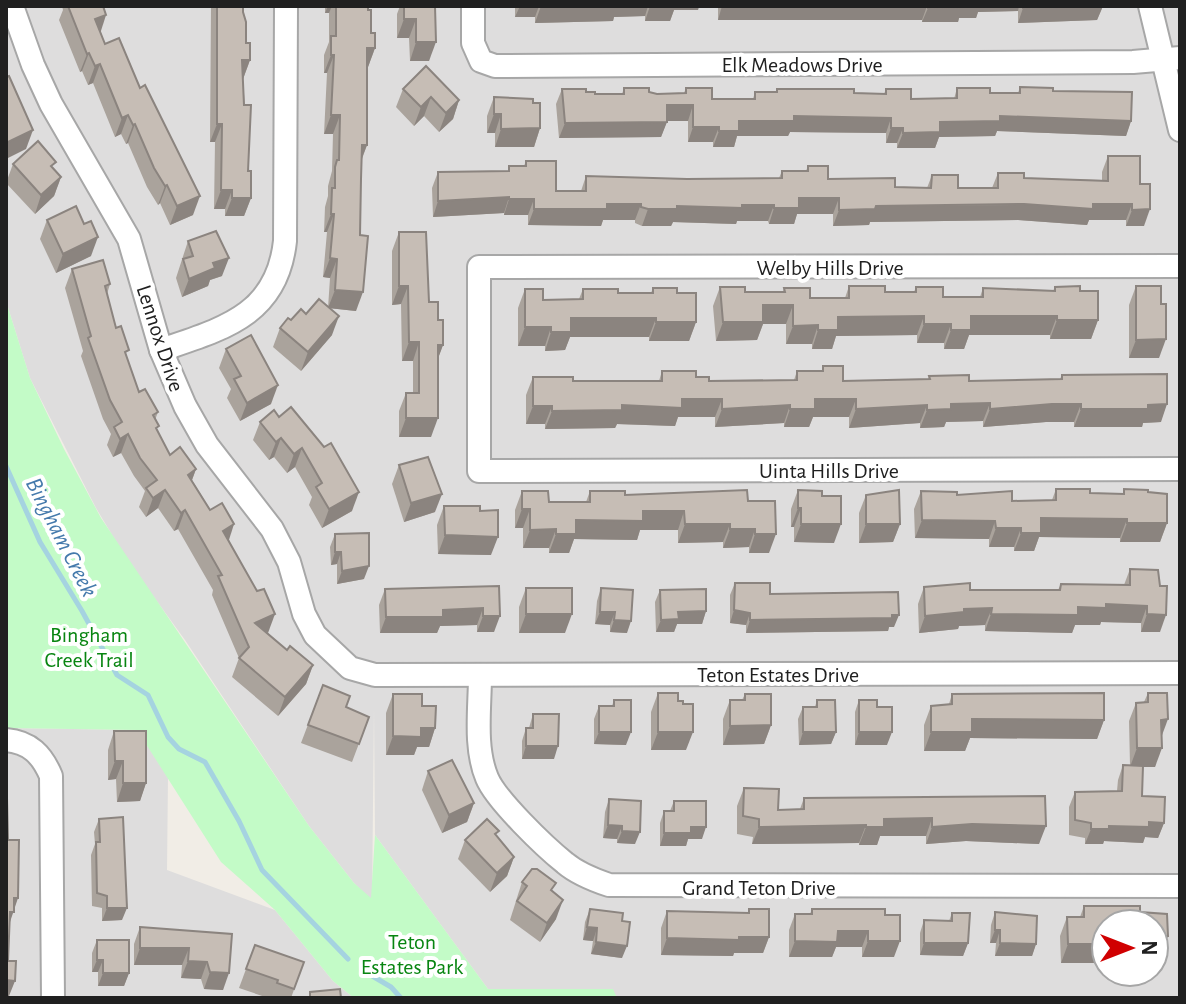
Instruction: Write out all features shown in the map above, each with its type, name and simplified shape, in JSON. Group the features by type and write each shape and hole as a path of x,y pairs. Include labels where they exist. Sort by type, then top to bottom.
{"street":[{"name":"Lennox Drive","path":"12,6 33,65 58,117 115,210 129,239 161,350 185,406 207,445 257,508 280,543 299,589 304,614 315,635 350,668 375,675"},
{"path":"161,350 239,320 251,312 269,291 280,267 285,241 286,6"},
{"name":"Elk Meadows Drive","path":"473,6 474,49 481,61 495,66 1172,59"},
{"path":"1150,6 1172,59 1180,130"},
{"name":"Welby Hills Drive","path":"479,471 479,267 1180,266"},
{"name":"Uinta Hills Drive","path":"479,471 1180,469"},
{"name":"Teton Estates Drive","path":"375,675 1180,673"},
{"name":"Grand Teton Drive","path":"480,675 479,747 486,778 497,796 566,864 588,878 609,885 1180,886"},
{"path":"6,740 27,745 36,751 51,776 53,998"}],"shaded area":[{"path":"6,6 1180,6 1180,998 617,998 612,989 488,989 375,835 374,708 372,901 309,826 185,640 127,560 96,508 30,378 6,301"},
{"path":"6,728 137,730 168,777 167,870 275,910 333,981 354,998 6,998"}],"green space":[{"name":"Bingham Creek Trail","path":"6,301 30,378 101,518 309,826 354,883 371,898 375,835 488,989 613,989 617,998 354,998 333,981 275,910 221,862 137,730 6,728"}],"building":[{"path":"68,6 103,6 106,15 95,19 105,44 119,38 140,88 145,85 200,196 177,206 154,168 135,124 128,115 122,118 100,64 95,66 87,54"},
{"path":"217,6 243,6 246,43 250,43 250,60 242,60 244,105 251,105 248,171 251,171 251,198 232,198 232,190 221,190 222,124 217,124"},
{"path":"336,6 368,6 371,10 371,33 375,33 375,48 367,48 367,145 362,145 360,235 368,236 363,292 335,290 337,259 330,258 334,214 331,214 332,188 335,188 335,167 339,160 340,115 331,115 334,55 331,55 331,36 336,36"},
{"path":"404,6 435,6 436,42 416,42 416,19 404,19"},
{"path":"963,6 963,7 928,8"},
{"path":"1023,6 1102,6 1023,8"},
{"path":"426,66 459,100 446,113 431,97 421,107 403,89"},
{"path":"9,76 33,130 6,143 6,77"},
{"path":"1020,87 1053,88 1053,91 1132,92 1131,121 1000,116 1000,121 940,122 940,132 903,133 903,128 891,128 891,118 794,116 794,121 739,121 739,131 719,131 719,127 693,127 693,105 667,105 667,122 565,123 562,89 624,94 624,88 649,88 649,92 657,94 686,93 686,88 712,88 712,99 755,99 755,92 777,92 777,89 854,89 854,93 886,94 886,89 911,89 911,99 957,98 957,88 990,88 990,93 1020,93"},
{"path":"494,97 533,99 533,103 540,103 540,128 501,129 501,114 494,114"},
{"path":"38,141 56,162 51,166 61,177 41,195 13,164"},
{"path":"1108,156 1140,156 1140,184 1150,184 1150,209 1132,210 1132,204 1093,204 1093,209 1024,204 876,206 875,209 839,210 839,198 799,198 799,208 742,205 742,208 677,206 677,209 648,209 641,207 641,204 607,204 607,209 534,209 534,199 509,197 438,201 438,172 509,171 509,166 526,166 526,161 556,161 556,191 586,191 586,176 782,178 782,171 808,171 808,166 828,166 828,179 895,178 895,187 931,188 932,175 958,175 958,188 998,188 998,173 1024,173 1024,178 1108,181"},
{"path":"76,206 84,224 91,221 98,237 63,254 47,220"},
{"path":"216,231 229,258 213,263 215,268 189,279 183,259 193,256 188,241"},
{"path":"399,232 426,232 429,302 438,302 438,320 443,320 443,345 438,345 438,418 406,418 406,393 419,393 419,342 409,342 408,286 399,286"},
{"path":"103,260 110,284 105,286 116,328 121,326 129,350 125,352 139,392 145,389 158,412 153,415 159,426 156,428 170,455 180,447 196,469 188,475 210,510 222,503 234,524 223,531 257,591 264,589 275,614 255,623 287,650 290,646 313,665 285,697 239,658 249,647 218,576 222,575 185,510 181,513 165,490 153,498 146,488 157,480 140,458 128,434 120,439 114,427 122,422 110,400 88,338 91,336 72,269"},
{"path":"849,286 885,286 885,292 916,292 916,287 943,287 943,297 983,297 983,288 1055,291 1055,287 1080,286 1080,291 1098,291 1098,320 1057,320 1057,316 971,316 971,330 951,330 951,324 924,324 924,316 838,317 838,330 818,330 818,325 793,326 793,305 763,305 763,322 723,322 720,287 745,287 745,292 785,292 784,288 810,288 810,298 849,298"},
{"path":"1136,286 1161,286 1161,304 1166,304 1166,339 1136,340"},
{"path":"653,288 677,288 677,293 696,293 696,322 656,322 656,318 571,318 571,332 551,332 551,327 525,327 525,289 543,289 543,300 583,299 583,289 653,293"},
{"path":"319,299 339,316 308,352 280,328 301,309 306,314"},
{"path":"251,335 278,385 247,403 234,379 241,376 226,349"},
{"path":"823,366 843,366 843,381 969,375 969,381 1062,379 1062,375 1167,374 1167,404 1148,405 1148,409 1081,409 1081,404 1052,404 990,409 990,403 951,404 951,409 927,410 927,405 856,409 856,399 815,399 815,409 790,409 790,405 722,409 722,399 682,399 682,408 622,405 622,410 552,411 552,406 533,406 533,377 573,377 573,381 662,381 662,371 696,371 696,377 709,377 709,381 797,380 797,371 823,371"},
{"path":"291,407 324,447 331,443 359,492 329,509 316,487 322,483 302,448 294,454 281,438 276,442 260,422 274,410 279,417"},
{"path":"428,457 442,494 411,503 399,465"},
{"path":"1056,489 1090,489 1090,493 1124,494 1124,489 1148,490 1167,494 1167,523 1127,523 1127,519 1041,518 1041,533 1021,533 1021,528 996,528 995,521 922,520 921,491 957,492 957,495 1012,491 1012,501 1056,500"},
{"path":"747,490 748,501 775,501 776,534 755,534 755,529 730,529 730,524 685,524 684,511 643,511 643,521 576,520 576,534 556,534 556,529 530,530 530,509 522,509 522,491 548,491 549,502 590,502 590,491 625,491 625,495"},
{"path":"798,490 822,491 822,496 841,496 841,524 801,524"},
{"path":"899,490 900,524 866,524 866,495"},
{"path":"444,506 480,506 480,511 498,510 498,537 445,535"},
{"path":"369,533 369,566 342,571 341,552 335,552 335,534"},
{"path":"1130,569 1158,570 1160,586 1167,586 1166,615 1147,614 1147,606 1106,604 1106,608 1078,607 1078,615 991,614 992,608 925,616 924,587 970,583 970,590 1060,590 1061,584 1130,585"},
{"path":"735,583 770,583 770,594 898,592 899,615 892,615 892,618 750,620 750,613 734,610"},
{"path":"499,586 500,616 483,616 483,608 443,610 443,617 386,617 385,589"},
{"path":"526,588 572,588 572,614 526,614"},
{"path":"601,588 633,590 631,621 614,620 615,612 600,612"},
{"path":"706,589 706,611 678,612 679,619 661,620 660,590"},
{"path":"323,685 350,696 346,707 369,717 359,744 308,725"},
{"path":"658,693 678,693 678,701 693,704 693,732 658,732"},
{"path":"1104,693 1104,720 972,719 972,732 931,732 931,706 952,704 952,694"},
{"path":"1148,693 1167,693 1168,719 1161,720 1162,748 1137,748 1136,703 1148,702"},
{"path":"393,694 422,694 422,706 436,706 435,728 421,728 421,737 393,736"},
{"path":"745,694 771,694 771,725 730,726 730,700 745,700"},
{"path":"614,700 631,700 631,732 599,732 599,706 614,706"},
{"path":"817,700 835,700 836,732 803,732 803,707 817,707"},
{"path":"859,700 877,700 877,707 892,707 892,732 859,732"},
{"path":"533,714 559,714 558,746 526,746 526,728 533,728"},
{"path":"114,731 146,731 146,783 123,783 123,761 115,761"},
{"path":"6,756 8,840 19,840 18,898 14,898 14,912 10,912 8,961 16,961 15,981 6,980"},
{"path":"452,760 474,803 449,815 428,771"},
{"path":"1123,765 1143,766 1142,796 1165,797 1164,823 1149,822 1149,827 1091,829 1091,823 1075,820 1075,792 1122,791"},
{"path":"744,788 779,789 778,810 804,809 804,798 1045,796 1046,826 972,824 932,827 932,818 884,819 884,827 759,827 759,819 743,816"},
{"path":"609,799 641,801 640,832 622,831 622,826 608,825"},
{"path":"674,801 706,801 706,827 691,827 691,833 664,833 664,811 674,811"},
{"path":"123,817 127,908 107,908 107,896 97,893 99,819"},
{"path":"487,819 499,831 495,834 514,857 497,873 465,840"},
{"path":"532,869 537,869 556,883 551,890 563,900 547,923 517,901 527,886 522,882"},
{"path":"1084,906 1140,906 1090,908 1090,944 1068,944 1067,917 1084,917"},
{"path":"590,909 623,913 622,921 630,922 627,946 596,942 597,928 587,927"},
{"path":"749,909 769,909 769,937 739,937 739,940 667,938 667,911 749,913"},
{"path":"812,909 885,909 885,915 900,915 900,941 868,941 868,931 838,931 837,942 795,941 795,914 812,914"},
{"path":"995,912 1037,916 1036,944 1000,943 1000,930 995,930"},
{"path":"952,913 970,913 968,943 924,943 924,920 952,921"},
{"path":"140,927 232,934 229,973 210,972 207,962 188,961 189,948 140,948"},
{"path":"97,940 129,940 129,973 103,973 103,960 97,960"},
{"path":"255,945 304,962 294,989 246,969"},
{"path":"340,989 341,998 310,998 310,992"}],"waterway":[{"name":"Bingham Creek","path":"6,466 40,542 117,675 148,695 168,737 179,749 205,762 239,821 262,870 348,959"},
{"name":"Bingham Creek","path":"362,970 391,987 401,998"}],"park label":[{"name":"Teton Estates Park","path":"412,954"}]}
